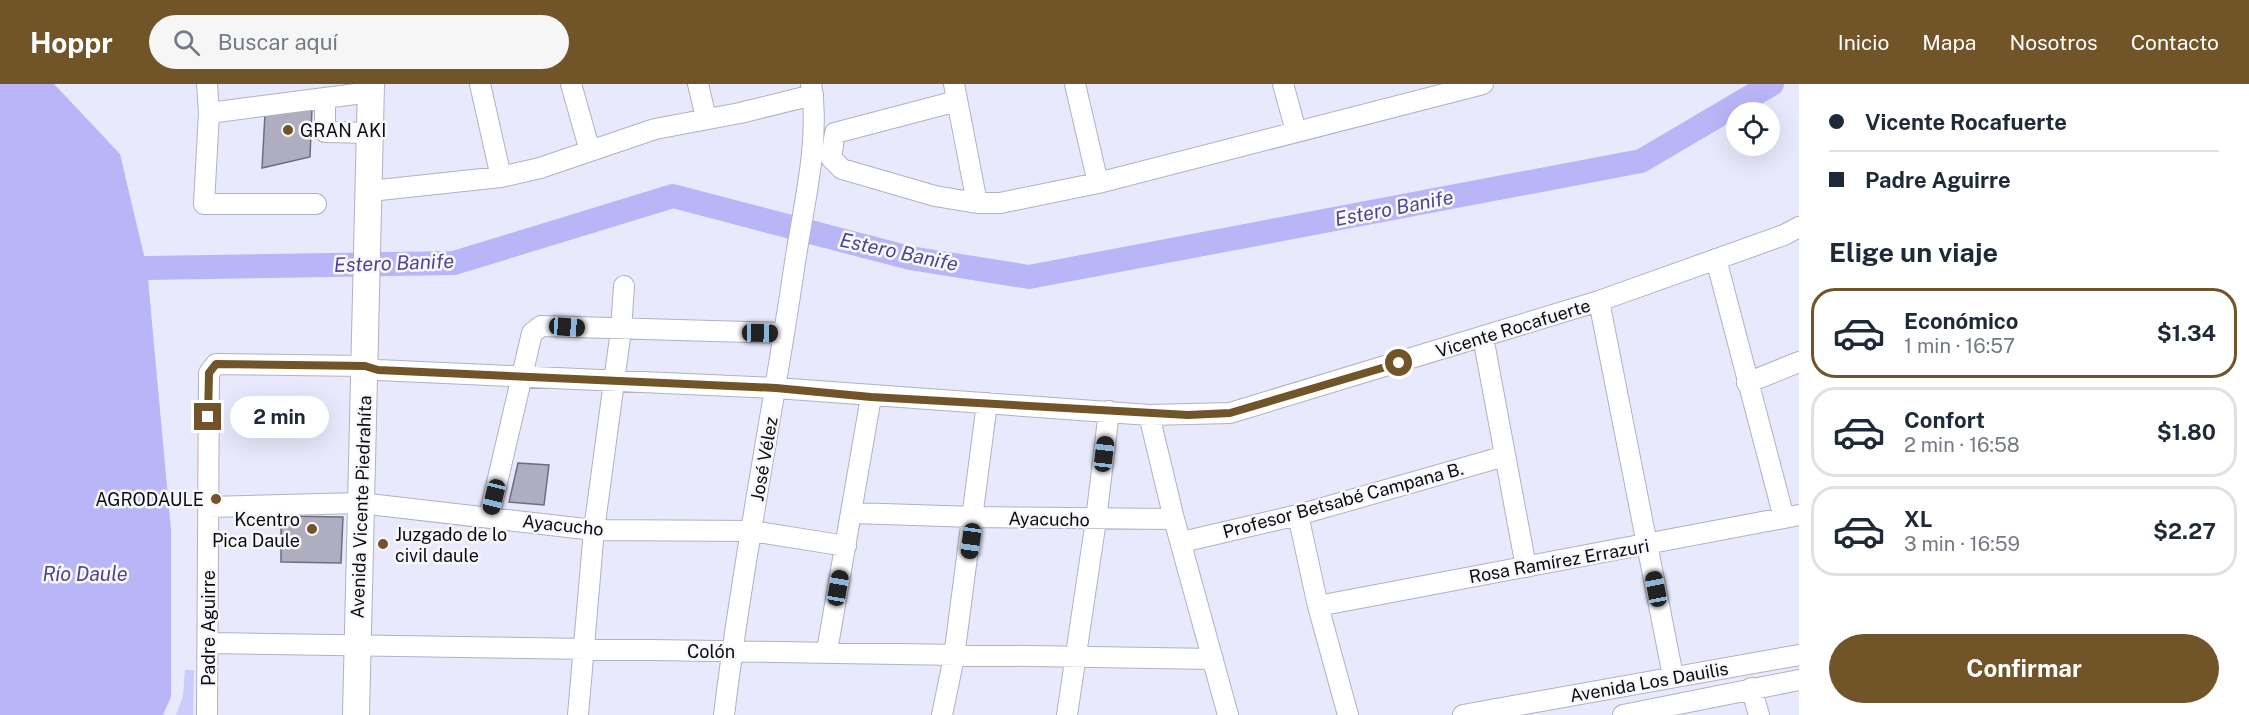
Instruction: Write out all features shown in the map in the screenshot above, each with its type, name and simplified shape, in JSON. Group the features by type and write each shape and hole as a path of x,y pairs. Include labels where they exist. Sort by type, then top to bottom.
{"main road":[{"name":"Avenida Vicente Piedrahíta","path":"356,715 371,88"}],"street":[{"path":"207,84 209,113 204,204 316,204"},
{"path":"480,84 501,177"},
{"path":"571,84 590,151"},
{"path":"698,84 706,118"},
{"path":"1075,84 1098,183"},
{"path":"1283,84 1296,131"},
{"path":"977,203 956,92 834,133 831,158 842,169 935,196 977,203 1000,203 1098,183 1483,84"},
{"path":"209,113 325,98 371,88"},
{"path":"370,197 501,177 540,168 655,129 740,113 812,89"},
{"name":"José Vélez","path":"724,715 732,651 776,388 810,161 814,132 812,89"},
{"path":"325,98 325,132 370,133"},
{"name":"Vicente Rocafuerte","path":"216,364 365,366 378,370 776,388 871,397 1149,415 1230,413 1599,301 1784,235 1799,227"},
{"path":"1716,260 1748,383 1791,516"},
{"path":"578,715 594,530 621,330 624,286"},
{"path":"1599,301 1673,676"},
{"path":"489,517 532,333 541,326 784,333"},
{"path":"1483,337 1526,567"},
{"path":"1748,383 1799,362"},
{"name":"Padre Aguirre","path":"207,715 209,373 216,364"},
{"path":"827,651 853,513 871,397"},
{"path":"942,715 954,657 987,403"},
{"path":"1067,715 1096,520 1109,411"},
{"path":"1149,415 1174,519 1228,715"},
{"name":"Profesor Betsabé Campana B.","path":"1182,542 1299,515 1505,456"},
{"name":"Ayacucho","path":"208,507 360,503 594,530 752,531 846,546"},
{"name":"Ayacucho","path":"853,513 1096,520 1174,519"},
{"path":"1299,515 1318,606 1348,715"},
{"name":"Rosa Ramírez Errazuri","path":"1318,606 1791,516"},
{"name":"Colón","path":"209,644 827,651 954,657 1213,659"},
{"name":"Avenida Los Dauilis","path":"1474,714 1673,676 1799,655"},
{"name":"Avenida Los Dauilis","path":"1623,715 1799,680"},
{"path":"1515,715 1626,692 1647,681"},
{"path":"1751,688 1759,715"}],"shaded area":[{"path":"185,670 194,670 193,715 176,715 183,696"}],"water":[{"name":"Río Daule","path":"0,84 54,84 120,154 147,268 171,530 171,697 163,715 0,715"}],"building":[{"name":"GRAN AKI","path":"312,108 310,157 262,168 265,114"},
{"path":"518,463 549,465 544,505 509,502"},
{"name":"Kcentro Pica Daule","path":"281,516 343,517 341,563 281,562"}],"waterway":[{"name":"Estero Banife","path":"119,280 147,268 454,263 673,196 910,258 1029,277 1641,161 1772,84"}],"place":[{"name":"GRAN AKI","path":"288,130"},
{"name":"AGRODAULE","path":"216,499"},
{"name":"Kcentro Pica Daule","path":"312,529"},
{"name":"Juzgado de lo civil daule","path":"383,544"}],"route":[{"path":"208,417 209,373 216,364 365,366 378,370 776,388 871,397 1149,415 1188,415 1230,413 1399,363"}]}
